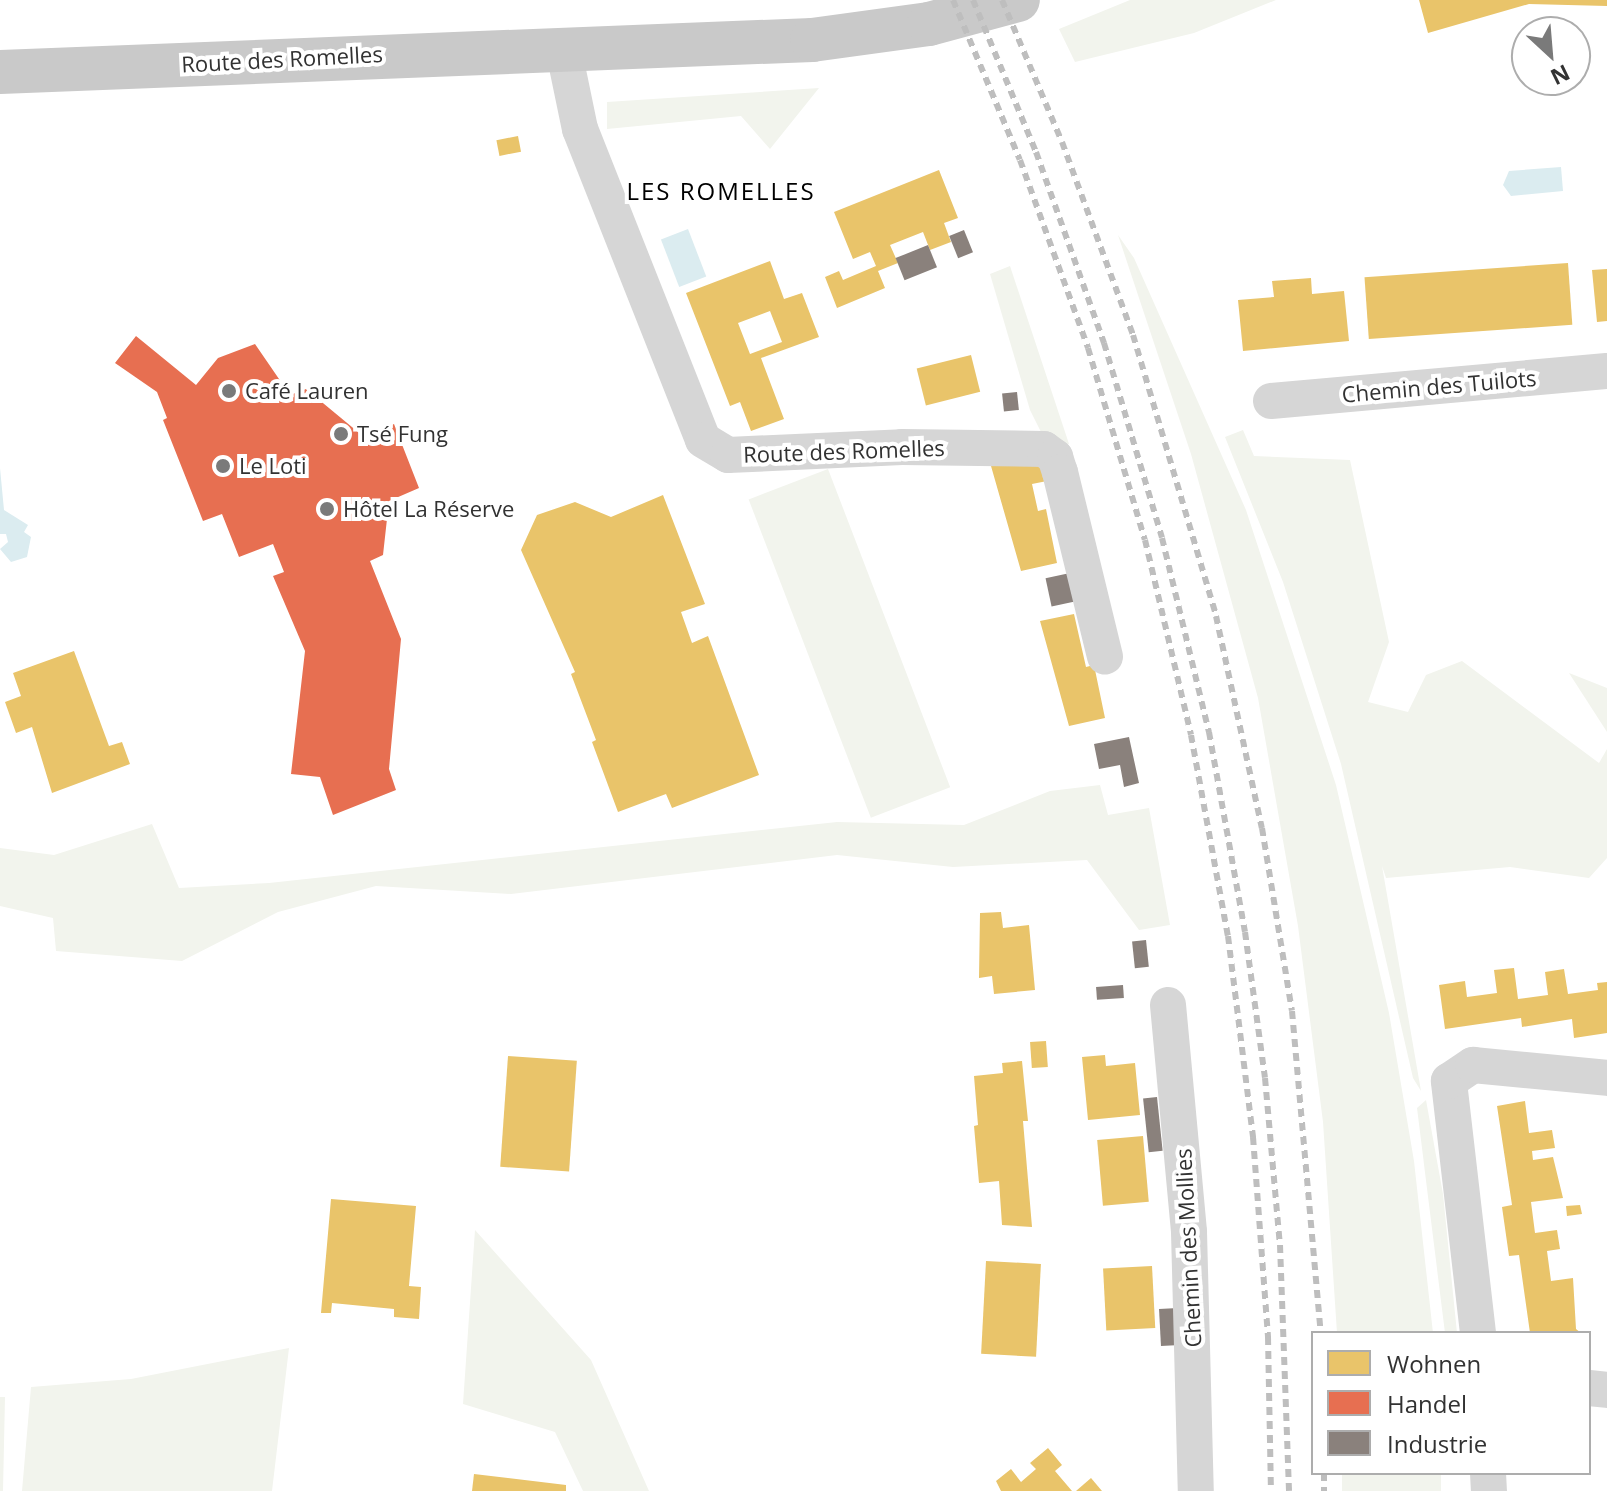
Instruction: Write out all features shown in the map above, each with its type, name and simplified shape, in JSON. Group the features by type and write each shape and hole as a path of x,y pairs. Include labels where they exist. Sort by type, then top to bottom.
{"main road":[{"name":"Route des Romelles","path":"0,72 563,47 812,40 929,24 1018,0"}],"street":[{"name":"Route des Romelles","path":"563,47 580,129 703,440 728,455 902,447 1044,449 1055,457 1060,472 1105,657"},
{"name":"Chemin des Tuilots","path":"1271,401 1607,371"},
{"name":"Chemin des Mollies","path":"1168,1005 1189,1232 1196,1491"},
{"path":"1478,1331 1449,1081 1473,1065 1607,1078"}],"shaded area":[{"path":"1130,0 1276,0 1194,33 1075,62 1059,29"},
{"path":"819,88 770,149 741,116 607,129 607,102"},
{"path":"1561,167 1563,191 1511,196 1503,185 1509,171"},
{"path":"688,229 706,277 679,287 661,239"},
{"path":"1118,235 1134,258 1246,510 1336,785 1389,1013 1414,1161 1433,1331 1337,1331 1323,1122 1298,926 1258,698 1191,454"},
{"path":"1010,266 1069,444 1048,446 1030,410 990,274"},
{"path":"1243,430 1254,456 1350,460 1389,642 1368,702 1408,712 1426,675 1462,661 1599,763 1607,749 1607,858 1589,878 1510,867 1386,878 1382,866 1421,1091 1413,1078 1341,764 1283,582 1225,437"},
{"path":"0,468 4,510 28,525 24,532 31,537 27,557 11,562 0,549 8,542 6,534 0,534"},
{"path":"828,469 950,787 871,818 749,499"},
{"path":"1569,673 1607,688 1607,732"},
{"path":"1100,785 1108,815 1149,808 1170,925 1139,930 1087,860 953,867 837,855 511,894 376,886 278,912 182,961 56,951 53,918 0,906 0,848 54,855 152,824 179,888 269,883 837,822 964,825 1050,791"},
{"path":"1426,1100 1443,1194 1457,1331 1445,1331 1417,1108"},
{"path":"475,1230 591,1360 649,1491 583,1491 555,1432 463,1404"},
{"path":"289,1348 272,1491 22,1491 31,1387 131,1379"},
{"path":"0,1397 5,1397 3,1491 0,1491"},
{"path":"1342,1475 1441,1475 1441,1491 1342,1491"}],"building: Wohnen":[{"path":"1419,0 1607,0 1607,6 1529,4 1428,33"},
{"path":"518,136 521,152 499,156 496,140"},
{"path":"939,170 958,218 944,223 951,242 930,250 923,232 890,245 898,263 878,271 885,288 837,308 825,277 839,271 843,280 876,266 870,252 853,259 834,212"},
{"path":"770,261 784,299 802,293 819,337 761,358 784,419 751,431 740,402 730,406 686,293","holes":["770,311 782,342 750,354 738,323"]},
{"path":"1568,263 1572,325 1369,339 1364,277"},
{"path":"1607,269 1607,321 1597,322 1592,270"},
{"path":"1311,278 1312,294 1344,291 1349,341 1243,351 1238,300 1274,297 1272,281"},
{"path":"971,355 980,392 926,405 917,369"},
{"path":"991,466 1042,466 1047,481 1032,484 1038,511 1046,509 1057,563 1021,571"},
{"path":"663,495 705,604 681,612 692,643 708,636 759,775 672,808 666,794 618,812 571,674 575,672 521,550 537,515 575,502 611,517"},
{"path":"1074,614 1086,667 1094,665 1105,718 1069,726 1040,621"},
{"path":"74,651 109,746 122,742 130,764 52,793 32,727 16,733 5,702 21,696 13,673"},
{"path":"1001,912 1003,928 1029,925 1035,990 994,994 992,976 979,978 980,913"},
{"path":"1514,968 1518,999 1548,995 1545,972 1564,969 1568,994 1598,990 1597,983 1607,982 1607,1033 1574,1038 1572,1019 1522,1027 1521,1018 1445,1029 1439,985 1465,981 1467,997 1497,993 1494,970"},
{"path":"1046,1041 1048,1067 1032,1068 1030,1042"},
{"path":"1105,1055 1106,1066 1135,1063 1140,1115 1088,1120 1082,1057"},
{"path":"508,1056 577,1061 569,1172 500,1167"},
{"path":"1022,1061 1028,1121 1023,1121 1032,1227 1002,1225 999,1181 979,1183 974,1126 978,1125 974,1076 1003,1073 1002,1063"},
{"path":"1525,1101 1529,1133 1552,1130 1555,1148 1532,1151 1533,1160 1553,1157 1563,1198 1531,1202 1535,1233 1557,1230 1560,1249 1547,1251 1551,1281 1573,1278 1578,1331 1530,1331 1519,1255 1509,1256 1502,1207 1512,1205 1497,1106"},
{"path":"1143,1136 1149,1202 1103,1206 1097,1140"},
{"path":"331,1199 416,1206 409,1286 421,1287 419,1319 394,1317 394,1309 332,1303 331,1313 321,1313"},
{"path":"1580,1205 1582,1214 1567,1216 1566,1206"},
{"path":"986,1261 1041,1264 1036,1357 981,1354"},
{"path":"1152,1266 1155,1328 1106,1330 1103,1269"},
{"path":"1048,1448 1062,1465 1055,1471 1072,1491 1001,1491 996,1481 1011,1469 1021,1482 1036,1469 1030,1463"},
{"path":"474,1474 566,1485 566,1491 472,1491"},
{"path":"1091,1478 1102,1491 1076,1491"}],"building: Handel":[{"path":"136,336 196,385 218,358 255,344 290,395 306,389 364,437 394,424 419,488 389,501 383,555 370,561 401,639 389,769 396,790 333,815 320,777 291,774 305,651 273,576 284,572 273,544 239,557 222,514 203,521 163,420 167,418 157,392 115,363"}],"building: Industrie":[{"path":"964,230 973,252 958,258 949,236"},
{"path":"928,245 937,267 905,280 896,258"},
{"path":"1017,392 1019,410 1004,411 1002,394"},
{"path":"1070,573 1076,601 1052,607 1046,578"},
{"path":"1129,737 1139,783 1124,787 1120,765 1099,769 1094,744"},
{"path":"1146,940 1149,967 1135,968 1132,941"},
{"path":"1123,985 1124,998 1097,1000 1096,987"},
{"path":"1157,1097 1163,1151 1149,1152 1143,1098"},
{"path":"1178,1308 1180,1345 1161,1346 1159,1309"}],"railway":[{"path":"953,0 1020,160 1088,348 1145,540 1191,735 1228,936 1253,1137 1268,1337 1271,1491"},
{"path":"973,0 1036,152 1104,343 1162,538 1209,732 1245,932 1265,1078 1280,1245 1289,1491"},
{"path":"1002,0 1062,142 1133,335 1216,616 1262,828 1292,1011 1321,1331"},
{"path":"1324,1475 1324,1491"}],"place":[{"name":"Café Lauren","path":"229,391"},
{"name":"Tsé Fung","path":"341,434"},
{"name":"Le Loti","path":"223,466"},
{"name":"Hôtel La Réserve","path":"327,509"}],"district":[{"name":"LES ROMELLES","path":"721,191"}]}
